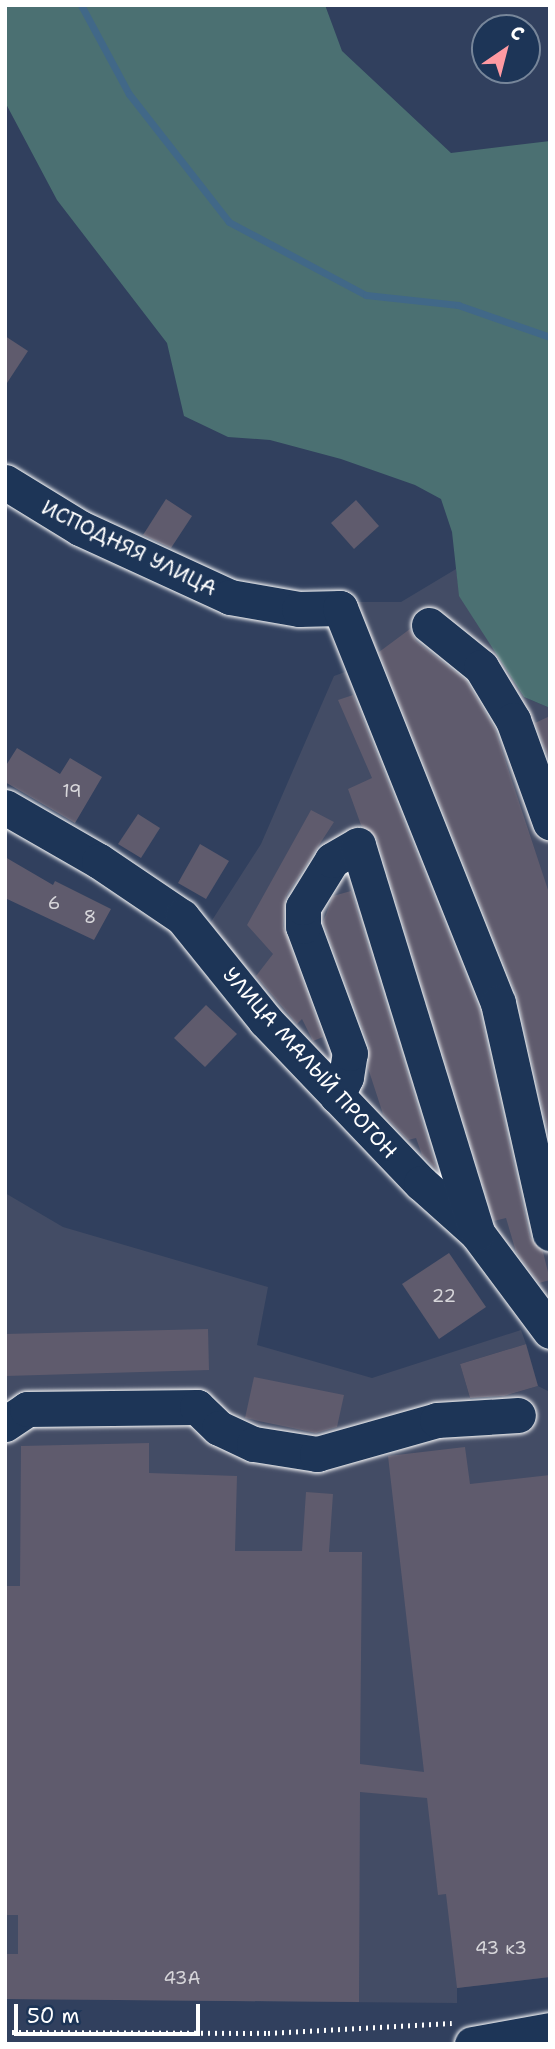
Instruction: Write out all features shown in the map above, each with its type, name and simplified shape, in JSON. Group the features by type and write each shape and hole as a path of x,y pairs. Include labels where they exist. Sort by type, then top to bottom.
{"street":[{"name":"ИСПОДНЯЯ УЛИЦА","path":"5,482 80,528 230,597 299,609 340,608 498,1003 550,1233"},
{"path":"429,625 481,667 513,720 548,813"},
{"name":"УЛИЦА МАЛЫЙ ПРОГОН","path":"5,807 99,861 182,917 265,1020 337,1096 477,1233 550,1331"},
{"path":"337,1096 346,1077 350,1053 303,926 303,907 332,860 358,845 477,1233"},
{"path":"5,1424 27,1409 197,1407 219,1428 254,1444 317,1454 437,1420 519,1415"},
{"path":"466,2033 550,2030"}],"path":[{"path":"5,2032 466,2033"}],"shaded area":[{"path":"456,569 460,596 524,697 550,708 550,1324 379,1130 209,925 261,844 334,676 353,669 342,602 401,602"},
{"path":"5,1193 63,1227 268,1287 257,1345 372,1378 521,1330 526,1344 460,1364 472,1405 538,1386 550,1392 550,1977 457,1988 457,2003 5,1999"}],"green space":[{"path":"5,5 325,5 342,51 451,153 550,141 550,708 524,697 459,596 452,532 441,499 415,485 341,459 270,440 228,437 184,416 167,343 57,200 5,102"}],"building":[{"path":"5,336 28,351 5,386"},
{"path":"166,499 192,516 171,548 143,535"},
{"path":"356,500 379,526 354,549 331,523"},
{"path":"410,629 416,641 466,680 495,729 550,896 550,1141 517,996 379,652"},
{"path":"353,695 479,1009 530,1237 543,1252 550,1280 539,1283 516,1252 506,1218 494,1221 377,839 361,825 348,789 372,778 338,700"},
{"path":"550,716 550,762 535,723"},
{"path":"17,748 60,774 70,758 102,777 75,823 5,782 5,767"},
{"path":"311,810 334,822 286,896 283,926 323,1037 313,1041 302,1019 297,1024 256,976 273,954 247,925"},
{"path":"138,814 160,828 141,858 118,844"},
{"path":"200,844 229,861 206,899 178,883"},
{"path":"5,857 53,885 55,881 111,909 94,940 5,898"},
{"path":"351,891 437,1170 422,1155 416,1138 408,1140 383,1114 368,1068 369,1046 323,922 333,896"},
{"path":"206,1005 237,1034 205,1067 174,1038"},
{"path":"449,1253 486,1307 439,1339 402,1284"},
{"path":"208,1329 209,1370 6,1376 5,1334"},
{"path":"526,1344 538,1386 504,1396 470,1398 460,1364"},
{"path":"254,1377 344,1395 337,1427 316,1433 245,1418"},
{"path":"149,1443 149,1473 237,1476 235,1551 302,1551 306,1492 333,1494 329,1552 362,1552 360,1764 424,1772 388,1456 465,1447 470,1484 550,1475 550,1977 457,1988 446,1894 438,1895 427,1798 360,1792 359,2002 5,1999 5,1954 18,1954 18,1915 5,1915 5,1586 20,1586 21,1446"}],"waterway":[{"path":"81,5 129,94 229,222 366,295 458,305 550,337"}]}
